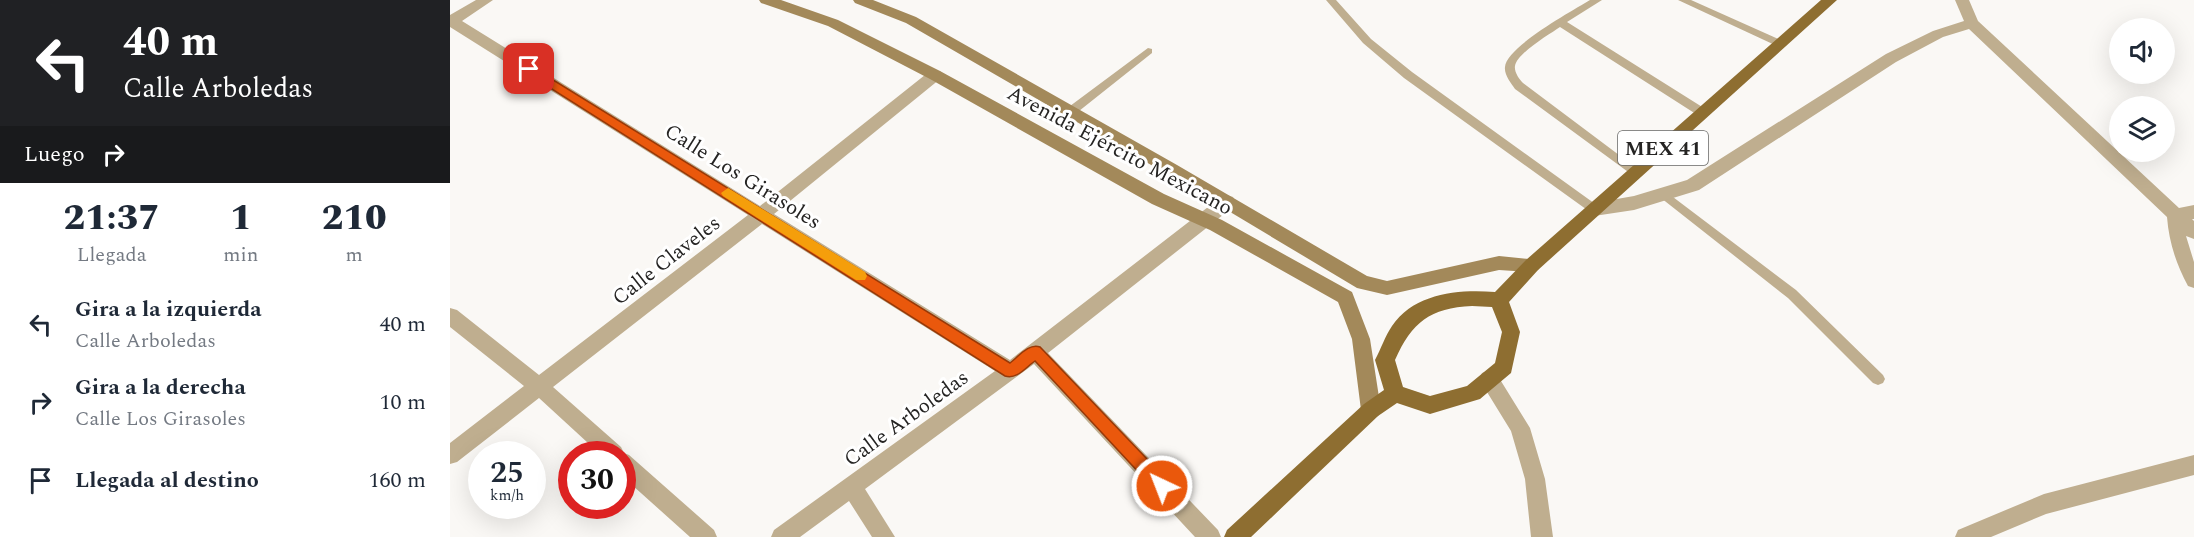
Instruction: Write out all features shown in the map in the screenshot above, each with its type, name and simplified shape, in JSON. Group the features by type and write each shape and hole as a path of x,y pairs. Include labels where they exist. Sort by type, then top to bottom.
{"main road":[{"name":"MEX 41","path":"1499,300 1532,265 1830,0"},
{"path":"1471,297 1499,300 1511,332 1504,367 1473,393 1430,405 1395,393 1385,360 1401,327 1431,304 1471,297"},
{"path":"1235,537 1371,410 1395,393"}],"street":[{"path":"450,21 486,0"},
{"name":"Avenida Ejército Mexicano","path":"766,0 833,23 935,75 1158,199 1204,220 1345,297 1361,339 1371,410"},
{"name":"Avenida Ejército Mexicano","path":"860,0 911,20 1227,202 1363,284 1386,288 1499,263 1532,265"},
{"path":"1962,0 1972,23 2194,232"},
{"name":"Calle Los Girasoles","path":"450,21 1011,371"},
{"path":"1594,209 1634,203 1693,185 1891,58 1938,34 1972,23"},
{"name":"Calle Claveles","path":"450,455 762,214 935,75"},
{"name":"Calle Arboledas","path":"782,537 1011,371 1227,202"},
{"path":"2175,216 2194,212"},
{"path":"2175,216 2177,241 2187,270 2194,281"},
{"path":"450,316 539,386 600,441"},
{"path":"1035,351 1210,537"},
{"path":"1489,379 1520,429 1534,479 1542,537"},
{"path":"1966,537 2044,504 2194,465"},
{"path":"636,474 706,537"},
{"path":"852,487 884,537"}],"lane":[{"path":"1331,0 1367,41 1408,75 1594,209"},
{"path":"1597,0 1534,40 1511,60 1509,67 1511,76 1519,86 1635,174"},
{"path":"1683,0 1781,44"},
{"path":"1561,23 1703,113"},
{"path":"1070,112 1148,51"},
{"path":"1665,195 1792,294 1878,380"}],"slow traffic":[{"path":"728,193 861,276"}],"route":[{"path":"529,69 1011,371 1035,351 1162,486"}]}
